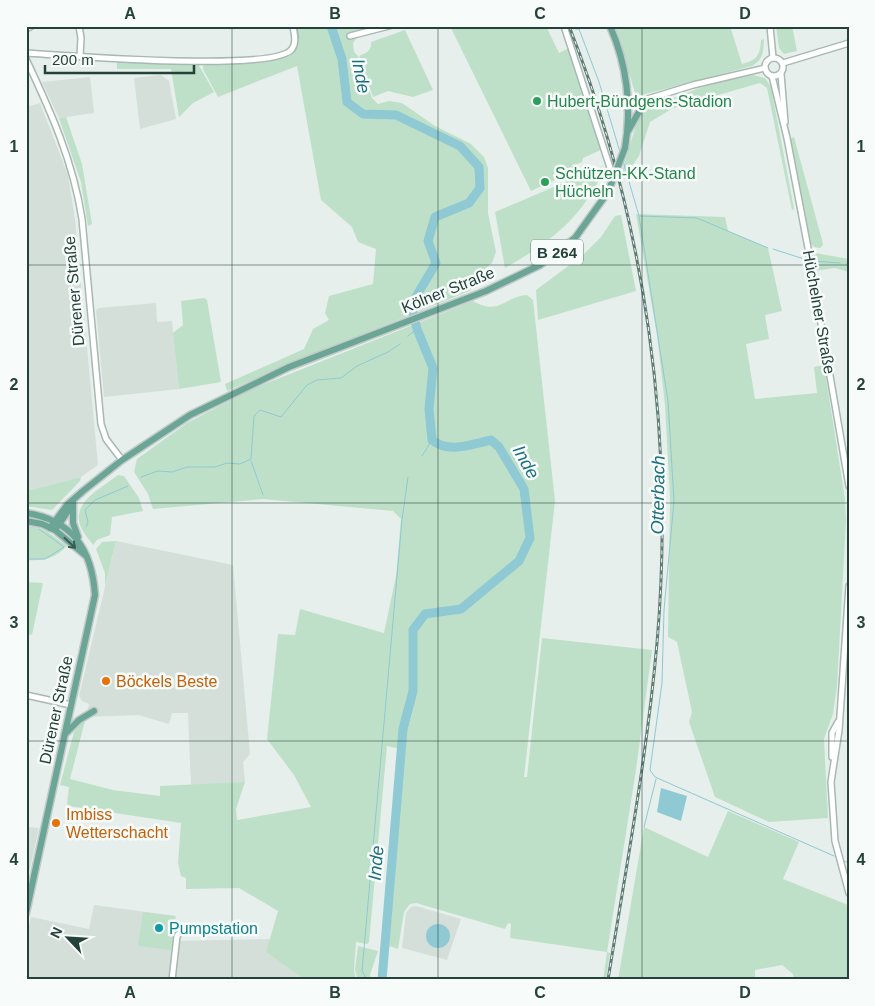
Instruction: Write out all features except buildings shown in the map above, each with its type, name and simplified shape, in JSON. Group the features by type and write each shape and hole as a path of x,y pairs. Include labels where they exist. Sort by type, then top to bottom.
{"main road":[{"name":"Kölner Straße","path":"122,460 182,419 231,394 289,367 486,291 540,265 575,238 608,192 625,148 628,105 627,80 610,26"},
{"path":"627,134 636,116 648,100"},
{"name":"B 264","path":"57,522 67,505 122,460"},
{"name":"Dürener Straße","path":"26,913 95,595 85,548 73,525 73,501"},
{"path":"26,513 57,522 79,539"},
{"path":"26,521 53,529 85,555"},
{"path":"53,529 57,522"},
{"path":"64,734 79,720 94,711"}],"street":[{"path":"26,29 32,26"},
{"path":"79,26 81,38 80,56"},
{"path":"26,53 244,61 284,54 292,50 295,41 293,26"},
{"path":"350,36 389,26"},
{"path":"564,26 613,177"},
{"path":"770,26 773,58"},
{"path":"783,63 849,42"},
{"path":"778,58 783,63 784,69 781,74 772,76 765,68 767,61 778,58"},
{"name":"Dürener Straße","path":"27,63 68,155 77,187 82,219 101,424 106,439 122,460"},
{"path":"628,105 693,85 765,68"},
{"name":"Hüchelner Straße","path":"781,74 787,138"},
{"name":"Hüchelner Straße","path":"772,76 787,138 822,322 849,486"},
{"path":"849,586 839,722 831,782 835,841 849,893"},
{"path":"26,695 71,705"},
{"path":"172,980 177,936 183,929"}],"shaded area":[{"path":"161,75 169,81 176,119 140,129 134,78"},
{"path":"90,77 94,113 59,118 42,82"},
{"path":"40,103 68,175 75,219 98,465 81,477 26,491 26,107"},
{"path":"156,303 157,322 172,321 179,389 104,397 96,310 99,308"},
{"path":"116,541 233,565 250,754 243,762 245,782 191,786 188,713 172,713 169,724 138,715 86,717 89,704 82,701 79,696"},
{"path":"26,827 39,828 26,887"},
{"path":"94,905 176,916 173,941 272,939 266,952 305,980 26,980 26,939 31,917 89,929"},
{"path":"416,906 461,919 447,960 402,948 406,913 411,907"}],"green space":[{"path":"294,26 384,26 357,31 357,37 353,43 354,52 358,56 372,98 378,104 389,101 402,103 435,126 471,144 484,157 488,168 488,213 496,252 492,263 474,278 470,291 288,364 227,391 225,384 304,349 313,329 329,320 325,313 329,296 373,284 376,249 358,242 352,227 321,200 297,66 218,97 203,69 206,62 262,60 293,51"},
{"name":"Hubert-Bündgens-Stadion","path":"450,26 546,26 559,53 569,48 603,149 583,158 582,162 573,166 576,174 570,177 568,174 531,191"},
{"path":"615,26 730,26 742,64 751,61 759,54 761,40 764,39 763,51 759,61 752,66 642,95 635,93"},
{"path":"776,26 792,26 797,51 784,54 779,48"},
{"path":"405,30 433,90 413,97 388,91 373,97 359,56 369,50 371,42"},
{"path":"117,60 197,62 214,92 193,103 179,117 171,69 117,69"},
{"path":"753,75 765,78 771,87 794,209 792,210 767,88 760,83 673,108 650,122 639,156 624,177 621,175 639,115 647,108 716,82"},
{"path":"66,117 82,164 92,224 88,226 81,182 59,118"},
{"path":"794,137 822,240 823,245 820,248 814,247 809,242 790,139"},
{"path":"603,166 600,177 587,201 567,224 532,252 505,268 495,212"},
{"path":"636,214 725,217 728,231 768,248 782,311 765,315 769,339 746,344 755,399 817,393 814,367 824,365 845,499 846,521 837,686 833,714 824,739 828,818 769,822 715,797 689,722 692,712 677,642 668,637 670,498 665,405 657,335"},
{"path":"621,215 636,291 538,320 536,290 583,255 601,237 615,216"},
{"path":"815,253 849,259 849,272 835,268 814,271 813,256"},
{"path":"527,295 533,300 555,501 524,777 527,777 542,638 652,650 636,770 607,952 510,938 511,924 508,923 505,929 416,903 410,904 404,912 398,949 389,946 405,750 387,746 369,942 367,944 356,942 354,970 356,980 305,980 266,952 278,911 239,888 186,889 186,878 181,876 178,863 181,823 69,806 67,804 69,787 60,785 74,732 86,717 70,779 113,790 160,796 160,786 245,782 236,809 237,820 311,807 294,775 267,739 278,634 295,635 300,609 384,633 396,576 401,519 393,511 263,499 153,509 148,494 134,472 137,459 187,423 252,389 473,301 489,307"},
{"path":"204,298 207,300 221,382 179,389 173,333 183,325 181,301"},
{"path":"118,475 124,476 139,498 143,511 112,517 110,535 97,540 93,545 80,525 80,509 90,496"},
{"path":"81,477 80,481 52,510 26,506 26,491"},
{"path":"26,525 45,530 67,546 58,554 48,558 26,560"},
{"path":"116,541 105,586 105,573 96,549 102,542"},
{"path":"26,582 43,583 32,635 26,634"},
{"path":"728,811 799,842 783,879 848,905 849,980 794,980 793,974 782,965 755,970 755,980 618,980 644,827 708,857"},
{"path":"143,912 175,916 171,950 138,946"},
{"path":"358,946 378,951 370,975 371,980 358,980 355,970"},
{"path":"607,952 610,953 606,980 603,980"}],"water":[{"path":"661,788 687,796 681,821 657,812"},
{"path":"438,924 447,927 450,936 447,945 438,948 429,945 426,936 429,927"}],"waterway":[{"path":"297,26 299,39"},
{"name":"Inde","path":"331,26 342,59 347,102 363,114 396,115 460,146 479,167 480,188 469,203 435,217 428,241 436,263 411,305 417,329 433,368 429,409 432,440 439,444 453,447 491,440 499,447 524,489 530,538 519,561 461,609 425,614 413,630 413,691 403,729 382,980"},
{"name":"Otterbach","path":"576,29 579,29 599,82 620,152"},
{"name":"Otterbach","path":"623,161 639,216 668,401 674,501 664,610 662,683 650,770 655,777 834,856"},
{"path":"640,216 697,218 768,248"},
{"path":"773,249 804,259"},
{"path":"813,261 840,263"},
{"path":"408,336 417,329"},
{"path":"141,477 158,471 172,472 187,467 215,467 227,463 240,464 251,459 254,416 260,410 281,417 307,385 317,380 341,378 357,366 388,352 400,344"},
{"path":"422,456 432,440"},
{"path":"251,461 263,495"},
{"path":"367,980 362,971 402,520 408,477"},
{"path":"86,527 88,522 85,510 95,500 128,486"},
{"path":"26,559 45,559 64,547 39,529"},
{"path":"644,827 656,779"},
{"name":"Otterbach","path":"844,861 849,863"}],"railway":[{"path":"569,26 596,100 618,175 635,252 649,330 662,486 662,565 653,685 636,812 608,980"}],"place":[{"name":"Hubert-Bündgens-Stadion","path":"537,101"},
{"name":"Schützen-KK-Stand Hücheln","path":"545,182"},
{"name":"Böckels Beste","path":"106,681"},
{"name":"Imbiss Wetterschacht","path":"56,823"},
{"name":"Pumpstation","path":"159,928"}]}
